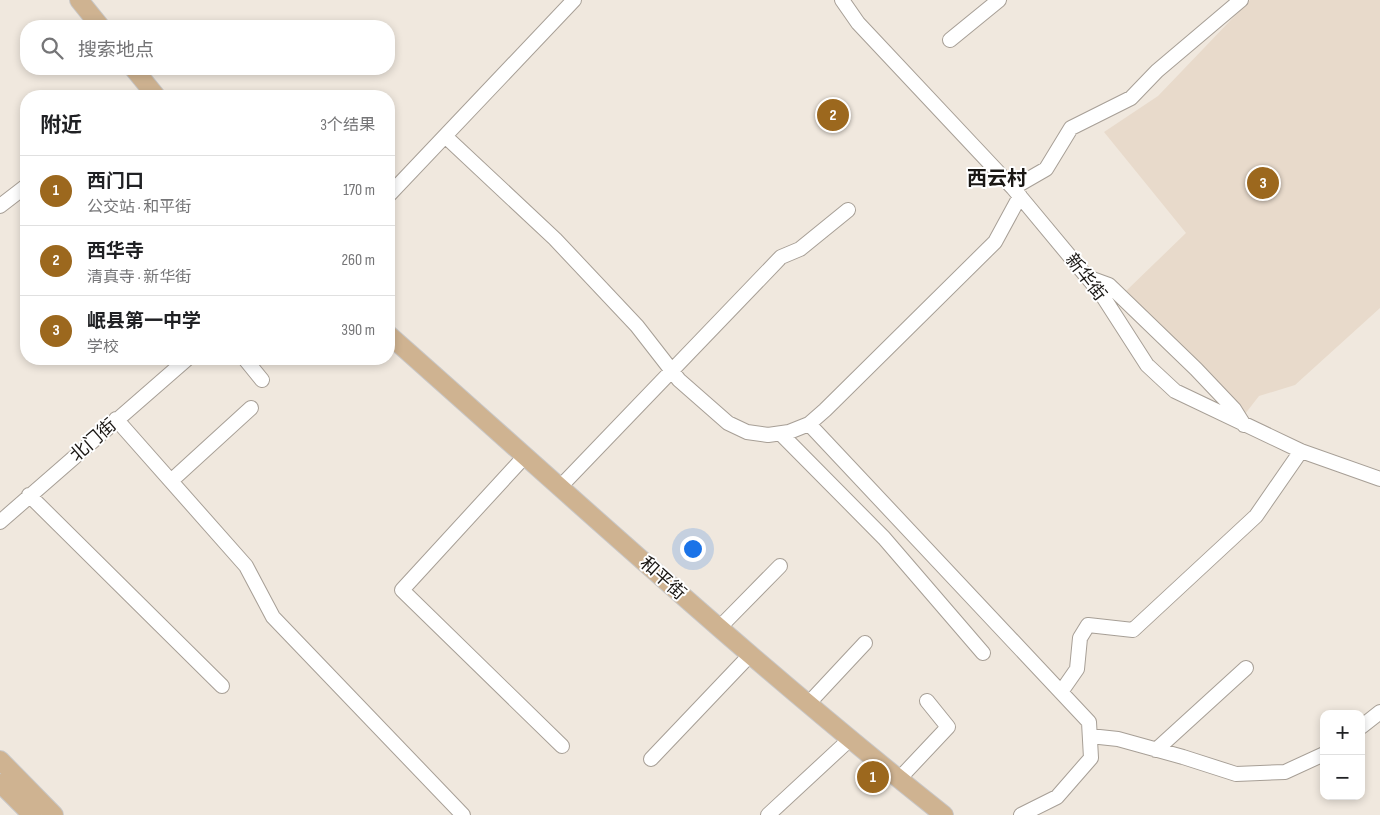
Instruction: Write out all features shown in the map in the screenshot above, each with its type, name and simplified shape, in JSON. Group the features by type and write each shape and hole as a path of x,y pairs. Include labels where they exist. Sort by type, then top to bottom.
{"main road":[{"path":"79,0 95,20"},
{"path":"139,75 150,90"},
{"name":"和平街","path":"395,340 719,628 849,740 944,815"},
{"path":"0,760 54,815"},
{"path":"0,783 32,815"}],"street":[{"path":"395,189 574,0"},
{"name":"新华街","path":"842,0 858,23 1016,192 1102,295 1147,365 1175,391 1301,451 1380,479"},
{"path":"950,40 999,0"},
{"path":"446,136 555,239 637,326 679,380 728,423 747,432 768,436 781,434 809,424 995,242 1016,192 1046,169 1071,128 1131,98 1157,71 1242,0"},
{"path":"0,206 20,191"},
{"path":"560,487 781,257 800,249 848,210"},
{"path":"1086,276 1109,285 1196,369 1234,409 1244,425"},
{"name":"北门街","path":"0,522 180,365"},
{"path":"250,365 262,380"},
{"path":"170,481 251,408"},
{"path":"116,420 246,566 273,617 463,815"},
{"path":"809,424 1089,722 1091,758 1057,797 1020,815"},
{"path":"781,434 884,538 983,653"},
{"path":"1061,692 1077,669 1080,638 1088,625 1133,630 1256,516 1301,451"},
{"path":"525,456 402,590 562,746"},
{"path":"29,495 222,686"},
{"path":"719,628 780,566"},
{"path":"808,704 865,644"},
{"path":"651,758 750,654"},
{"path":"1156,750 1246,668"},
{"path":"899,779 948,727 927,701"},
{"path":"1365,724 1380,712"},
{"path":"1090,736 1118,739 1236,774 1285,772 1322,755"},
{"path":"768,815 849,740"}],"shaded area":[{"path":"1250,0 1380,0 1380,308 1295,385 1259,396 1245,414 1126,291 1186,233 1104,132 1158,96"}],"place":[{"name":"西华寺","path":"833,115"},
{"name":"岷县第一中学","path":"1263,183"},
{"name":"西门口","path":"873,777"}],"district":[{"name":"西云村","path":"997,178"}]}
